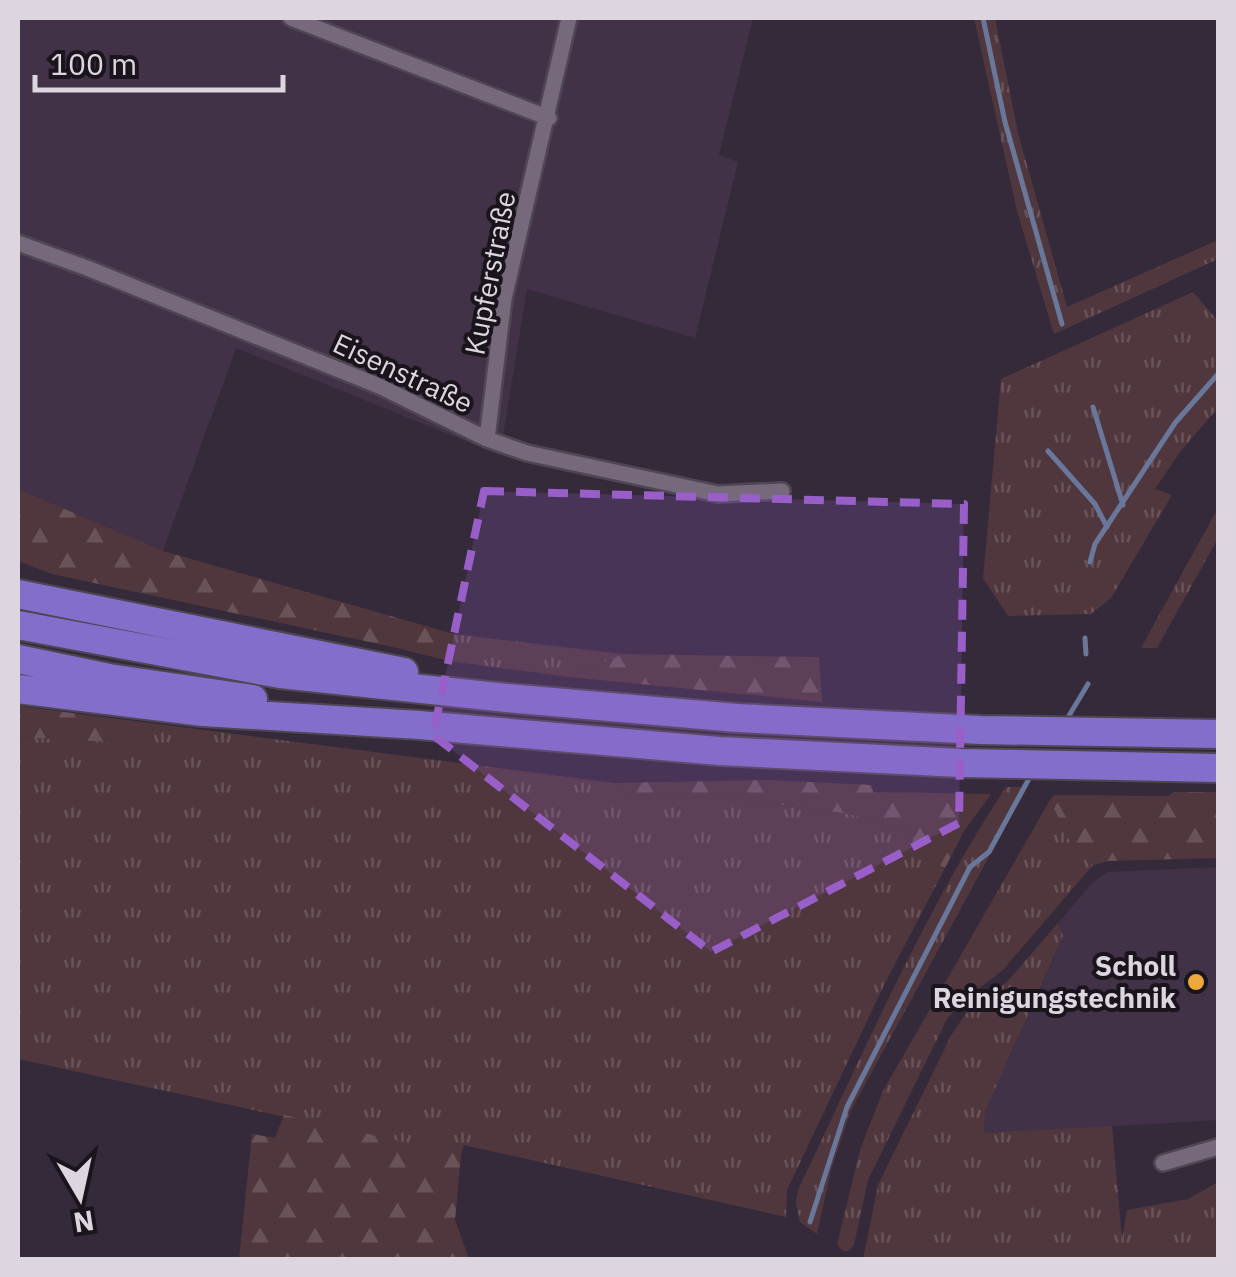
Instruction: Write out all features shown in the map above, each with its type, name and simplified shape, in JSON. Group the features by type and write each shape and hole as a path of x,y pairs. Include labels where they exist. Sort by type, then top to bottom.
{"highway":[{"path":"18,576 110,614"},
{"path":"18,594 426,676 507,698"},
{"path":"18,626 280,674 507,698 737,718 981,730 1218,734"},
{"path":"18,659 110,678 419,724"},
{"path":"18,689 203,712 419,724 719,751 960,763 1218,768"}],"street":[{"path":"292,18 548,118"},
{"name":"Kupferstraße","path":"488,439 504,299 569,18"},
{"name":"Eisenstraße","path":"18,243 379,386 488,439 527,453 718,494 782,492"},
{"path":"1162,1163 1218,1146"}],"highlighted area":[{"path":"484,491 964,504 959,823 711,952 433,735"}],"shaded area":[{"path":"18,18 753,18 719,155 738,162 695,338 527,289 500,455 236,348 163,551 18,489"},
{"path":"1218,867 1218,1120 983,1134 985,1112 1063,937 1058,923 1093,882 1107,872"}],"green space":[{"path":"974,18 995,18 1018,133 1067,307 1218,240 1218,259 1054,334 1017,211"},
{"path":"1193,292 1218,321 1218,408 1155,489 1172,495 1111,598 1091,614 1008,616 983,578 1001,379"},
{"path":"18,489 163,551 454,634 452,647 393,647 52,574 18,561"},
{"path":"1218,508 1218,538 1157,648 1141,648"},
{"path":"454,634 623,654 569,677 449,661 393,647 451,647"},
{"path":"623,654 819,657 822,702 569,677"},
{"path":"18,706 111,718 115,732 110,742 18,737"},
{"path":"111,718 614,783 628,795 738,799 850,814 904,830 925,857 945,868 885,983 787,1190 786,1217 464,1145 461,1155 18,1059 18,737 110,742 115,732"},
{"path":"769,780 872,785 873,792 991,794 964,831 945,868 925,857 904,830 850,814 738,799 628,795 614,783"},
{"path":"1006,787 1027,787 851,1110 831,1170 817,1234 800,1222 798,1190 921,934"},
{"path":"1174,792 1218,792 1218,858 1108,861 1093,865 1068,838 1050,800 1054,795 1168,796"},
{"path":"1050,800 1068,838 1093,865 1002,971 963,1000 947,1019 868,1180 854,1245 843,1251 837,1245 860,1150 883,1091"},
{"path":"1058,923 1063,936 985,1112 984,1133 1112,1126 1122,1239 1127,1210 1188,1199 1218,1182 1218,1259 863,1259 878,1185 952,1034 967,1012 1007,982"},
{"path":"284,1115 461,1155 455,1220 469,1259 239,1259 252,1134 275,1138"}],"waterway":[{"path":"983,18 1005,122 1062,324"},
{"path":"1090,562 1095,544 1175,423 1218,374"},
{"path":"1093,407 1123,505"},
{"path":"1048,451 1095,504 1107,527"},
{"path":"1085,638 1086,654"},
{"path":"1064,724 1088,684"},
{"path":"810,1222 847,1107 970,867 989,852 1031,775"}],"place":[{"name":"Scholl Reinigungstechnik","path":"1196,982"}]}
